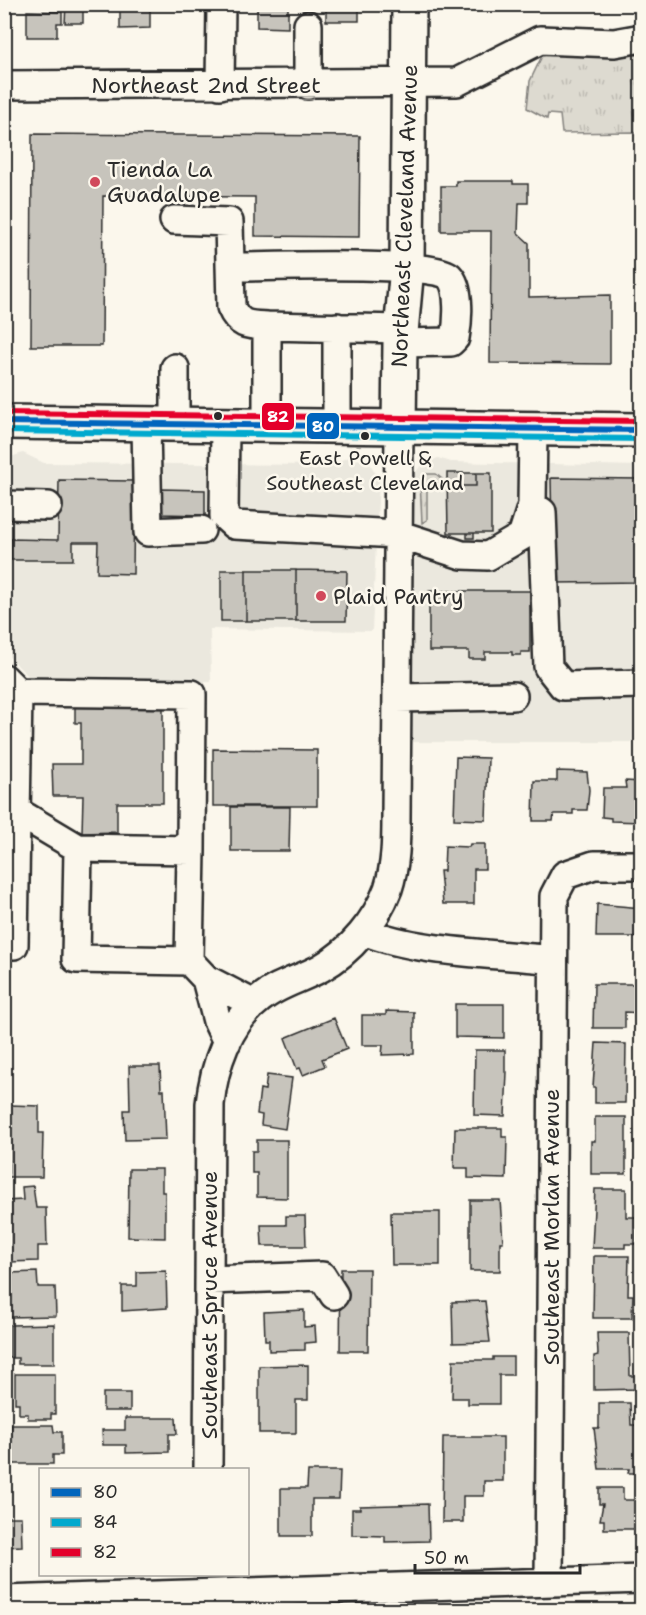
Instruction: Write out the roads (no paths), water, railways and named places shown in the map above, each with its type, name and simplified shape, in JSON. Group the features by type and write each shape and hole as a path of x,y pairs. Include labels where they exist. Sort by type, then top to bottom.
{"main road":[{"name":"Northeast Cleveland Avenue","path":"399,428 401,336 407,267 409,4"},
{"path":"4,423 642,430"}],"street":[{"path":"220,85 221,4"},
{"path":"308,25 308,85"},
{"name":"Northeast 2nd Street","path":"4,85 308,85 457,82 540,40 614,43 642,38"},
{"path":"174,220 229,222 231,307 236,318 243,325 337,327 451,342 455,338 457,330 455,287 450,277 441,270 407,267 231,267"},
{"path":"267,326 267,427"},
{"path":"337,327 337,428"},
{"path":"175,368 161,425 147,532 201,530"},
{"path":"225,426 224,516 234,525 397,534 462,555 488,556 522,536 532,505 533,429"},
{"path":"399,428 394,858 388,889 364,932 412,945 552,960"},
{"path":"4,505 48,506"},
{"path":"532,505 542,512 548,667 563,686 642,684"},
{"path":"14,945 16,812 11,685 192,694 191,850 197,970 227,1042"},
{"path":"397,698 513,696"},
{"path":"16,812 78,848 191,850"},
{"path":"78,848 76,959 197,970 254,1004"},
{"name":"Southeast Morlan Avenue","path":"549,1582 554,896 565,875 594,864 642,865"},
{"name":"Southeast Spruce Avenue","path":"208,1468 210,1140 213,1081 227,1042 254,1004 273,989 320,968 364,932"},
{"path":"209,1280 322,1276 334,1295"},
{"path":"4,1600 642,1579"}],"place":[{"name":"Tienda La Guadalupe","path":"95,182"},
{"name":"East Powell & Southeast Cleveland","path":"365,436"},
{"name":"Plaid Pantry","path":"321,596"}]}
